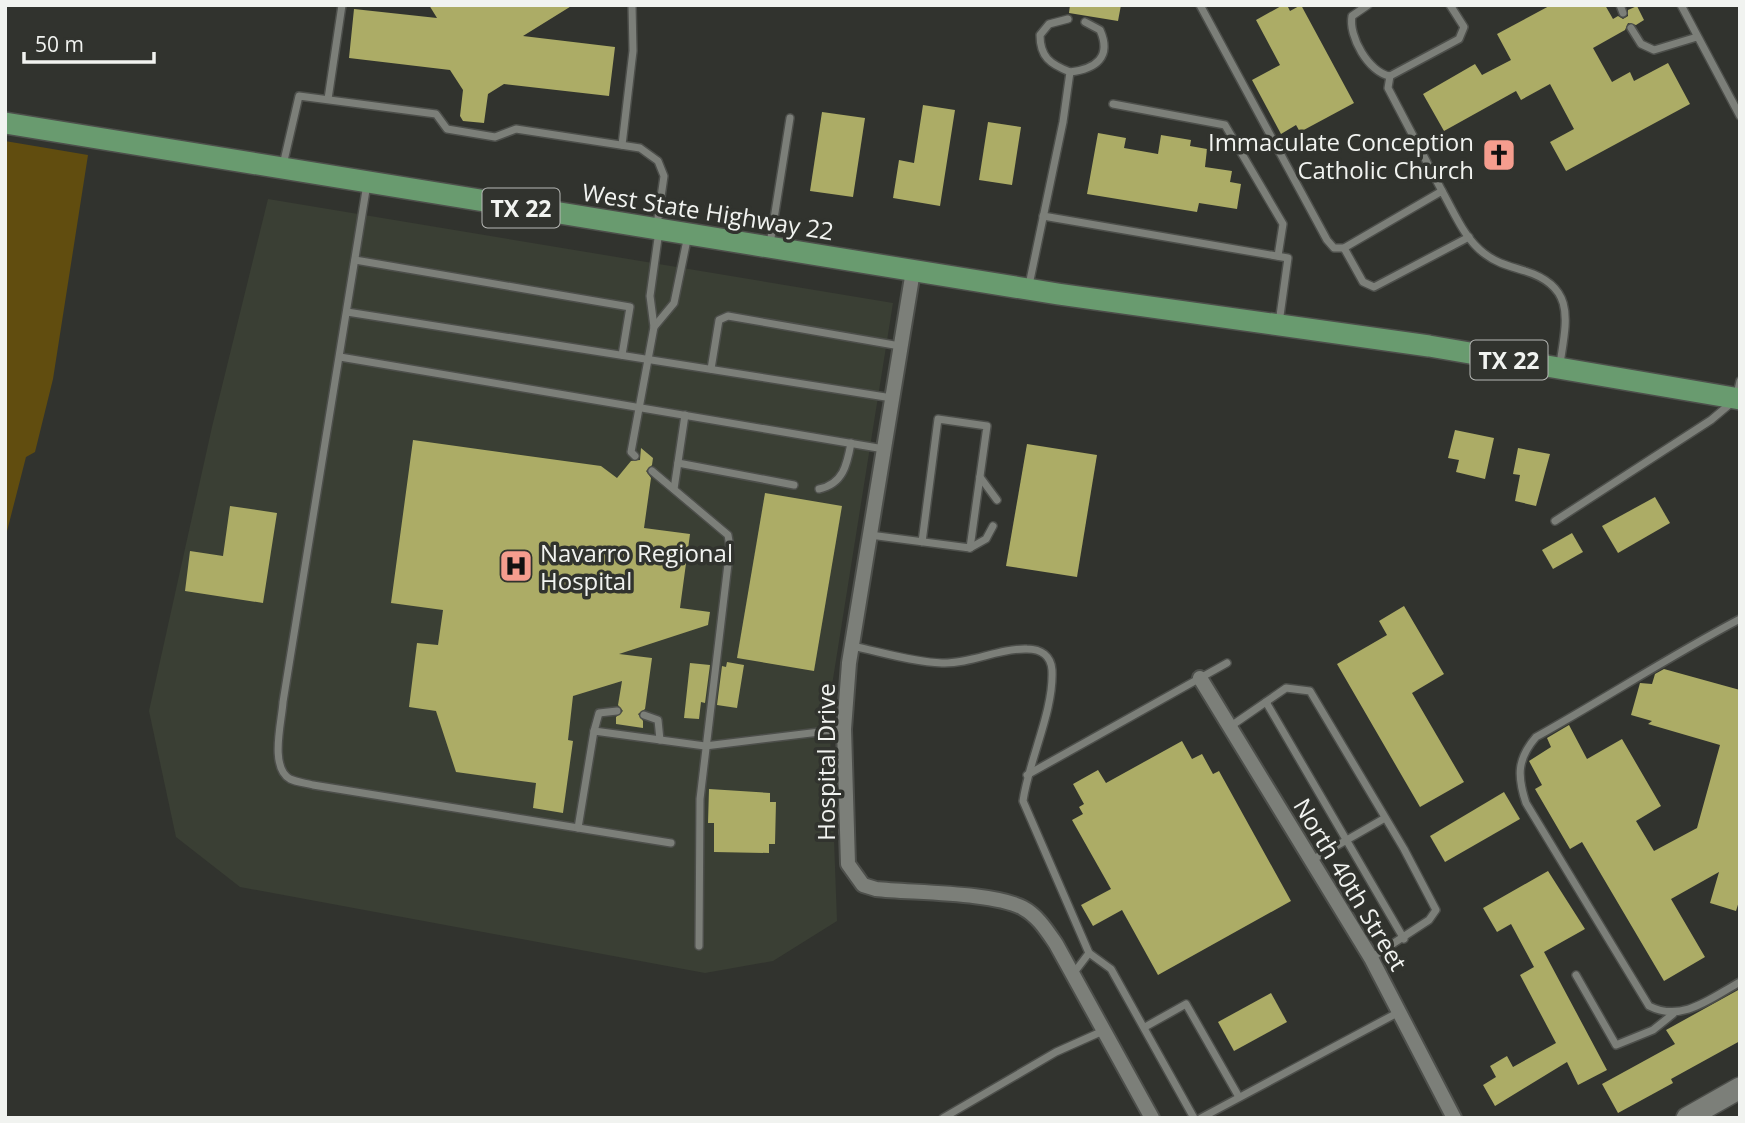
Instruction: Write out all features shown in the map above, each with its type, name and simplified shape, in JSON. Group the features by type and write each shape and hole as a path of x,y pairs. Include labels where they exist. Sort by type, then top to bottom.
{"main road":[{"name":"West State Highway 22","path":"5,123 1028,290 1278,327"},
{"name":"TX 22","path":"1278,327 1429,346 1560,369 1738,393"}],"street":[{"name":"Hospital Drive","path":"913,271 852,646 844,729 848,864 863,885 876,890 992,899 1023,908 1044,927 1073,974 1152,1118"},
{"name":"North 40th Street","path":"1200,678 1371,958 1454,1118"},
{"path":"1687,1118 1740,1088"}],"lane":[{"path":"328,99 342,5"},
{"path":"622,145 633,51 632,5"},
{"path":"1200,5 1326,240 1334,248 1344,248 1442,191"},
{"path":"1368,5 1352,16 1350,24 1353,36 1375,71 1390,76 1459,39 1464,27 1450,5"},
{"path":"1681,5 1740,116"},
{"path":"1068,19 1049,24 1040,35 1040,50 1050,63 1070,72 1085,70 1097,64 1105,54 1105,41 1100,30 1085,22"},
{"path":"1631,27 1641,44 1654,50 1697,37"},
{"path":"1028,290 1070,72"},
{"path":"1390,76 1388,88 1469,237 1482,252 1504,266 1526,271 1547,282 1562,297 1567,313 1560,369"},
{"path":"282,169 299,96 436,114 447,129 495,137 516,129 640,148 649,153 662,168 664,176 650,296 653,327 637,407 631,452 635,456"},
{"path":"1113,104 1225,125 1283,224 1278,256"},
{"path":"769,248 790,118"},
{"path":"367,183 283,702 278,758 281,769 289,779 313,785 671,843"},
{"path":"1043,216 1288,258 1278,327"},
{"path":"653,327 674,303 688,234"},
{"path":"1344,248 1363,282 1374,287 1469,237"},
{"path":"355,260 630,307 622,355"},
{"path":"347,312 892,398"},
{"path":"711,369 719,320 729,316 900,346"},
{"path":"340,357 884,449"},
{"path":"1555,520 1711,420 1738,393"},
{"path":"674,489 685,415"},
{"path":"922,542 938,419 987,426 970,548"},
{"path":"820,488 832,486 842,476 851,443"},
{"path":"678,463 794,485"},
{"path":"652,471 729,535 730,547 700,799 699,946"},
{"path":"980,477 997,500"},
{"path":"870,535 970,548 986,538 993,526"},
{"path":"1673,1014 1649,1006 1526,803 1518,768 1526,749 1536,737 1637,680 1682,650 1740,619"},
{"path":"852,646 942,663 976,660 1026,649 1044,653 1051,661 1052,682 1027,775 1023,801 1032,827 1054,866 1089,953 1111,969 1194,1118"},
{"path":"1027,775 1227,663"},
{"path":"1231,726 1286,688 1310,691 1436,910 1429,920 1404,939 1371,958"},
{"path":"1266,702 1404,939"},
{"path":"578,828 599,713 617,711"},
{"path":"644,715 658,720 660,740"},
{"path":"594,731 705,746 844,729"},
{"path":"1311,860 1385,818"},
{"path":"1073,974 1089,953"},
{"path":"1576,975 1616,1045 1653,1030 1673,1014 1692,1008 1740,982"},
{"path":"1145,1027 1186,1003 1239,1097"},
{"path":"1201,1118 1399,1012"},
{"path":"943,1118 1056,1052 1103,1031"}],"shaded area":[{"path":"5,141 88,155 53,379 35,452 26,457 5,539"},
{"name":"Navarro Regional Hospital","path":"268,199 893,303 829,704 837,921 773,961 705,973 240,887 176,837 149,711 212,427"}],"building":[{"path":"429,5 573,5 523,36 615,47 609,96 504,84 488,94 484,123 463,121 460,116 463,90 450,70 349,58 354,9 437,18"},
{"path":"1070,5 1121,5 1118,21 1069,13"},
{"path":"1287,5 1290,11 1301,5 1354,103 1300,132 1296,125 1281,134 1252,80 1280,65 1256,20"},
{"path":"1551,5 1605,5 1613,19 1618,16 1623,19 1628,16 1628,10 1637,6 1644,20 1636,25 1628,23 1625,30 1593,48 1612,82 1630,72 1634,81 1668,63 1690,104 1566,171 1550,142 1574,129 1550,84 1521,100 1516,91 1444,131 1423,94 1475,64 1482,75 1511,60 1497,34"},
{"path":"923,105 955,110 940,206 893,198 899,160 914,163"},
{"path":"822,112 865,118 853,197 810,191"},
{"path":"988,122 1021,127 1012,185 979,180"},
{"path":"1098,133 1126,138 1124,148 1158,154 1161,135 1191,140 1190,146 1207,149 1205,167 1232,171 1230,182 1241,184 1237,209 1199,203 1197,212 1087,194"},
{"path":"1455,430 1494,438 1485,479 1456,472 1459,460 1448,458"},
{"path":"413,440 601,466 617,478 631,461 640,460 641,448 653,458 652,465 646,471 651,478 644,528 690,534 680,608 710,612 708,625 619,654 652,658 645,709 638,714 643,721 643,728 616,724 616,717 623,711 618,705 622,681 573,696 568,740 573,741 563,813 533,808 536,783 456,772 436,711 409,707 417,643 438,645 443,610 391,603"},
{"path":"1027,444 1097,455 1077,577 1006,566"},
{"path":"1518,448 1550,454 1536,506 1515,501 1520,475 1513,474"},
{"path":"765,493 842,506 814,671 737,658"},
{"path":"1655,497 1670,523 1618,553 1602,526"},
{"path":"230,506 277,513 263,603 185,591 190,551 223,556"},
{"path":"1572,533 1583,552 1553,569 1542,550"},
{"path":"1404,606 1444,674 1412,693 1464,782 1420,807 1337,664 1387,635 1379,621"},
{"path":"727,662 744,665 737,708 717,705 722,666 726,667"},
{"path":"690,663 710,665 705,703 701,702 699,719 684,718"},
{"path":"1664,669 1740,690 1740,898 1736,911 1710,903 1719,872 1671,899 1705,957 1664,981 1582,842 1570,849 1535,789 1542,785 1529,761 1551,747 1547,738 1569,725 1587,759 1622,739 1661,806 1636,821 1654,851 1697,828 1720,745 1648,724 1652,721 1631,715 1640,683 1652,684 1655,674"},
{"path":"1182,741 1192,759 1202,754 1213,774 1219,771 1291,901 1158,975 1122,910 1093,926 1081,905 1111,889 1072,820 1083,814 1079,807 1084,804 1073,784 1098,770 1106,783"},
{"path":"709,789 770,793 770,802 776,802 775,844 769,844 769,853 714,852 714,823 708,823"},
{"path":"1504,792 1520,819 1445,862 1430,836"},
{"path":"1548,871 1585,929 1544,952 1607,1070 1578,1085 1567,1062 1495,1106 1483,1085 1496,1077 1490,1066 1507,1056 1513,1067 1556,1043 1520,975 1534,967 1511,924 1497,932 1483,908"},
{"path":"1740,989 1740,1041 1671,1079 1673,1083 1618,1113 1602,1084 1675,1044 1666,1030"},
{"path":"1271,993 1287,1022 1234,1051 1218,1022"}],"place":[{"name":"Immaculate Conception Catholic Church","path":"1499,155"},
{"name":"Navarro Regional Hospital","path":"516,566"}]}
